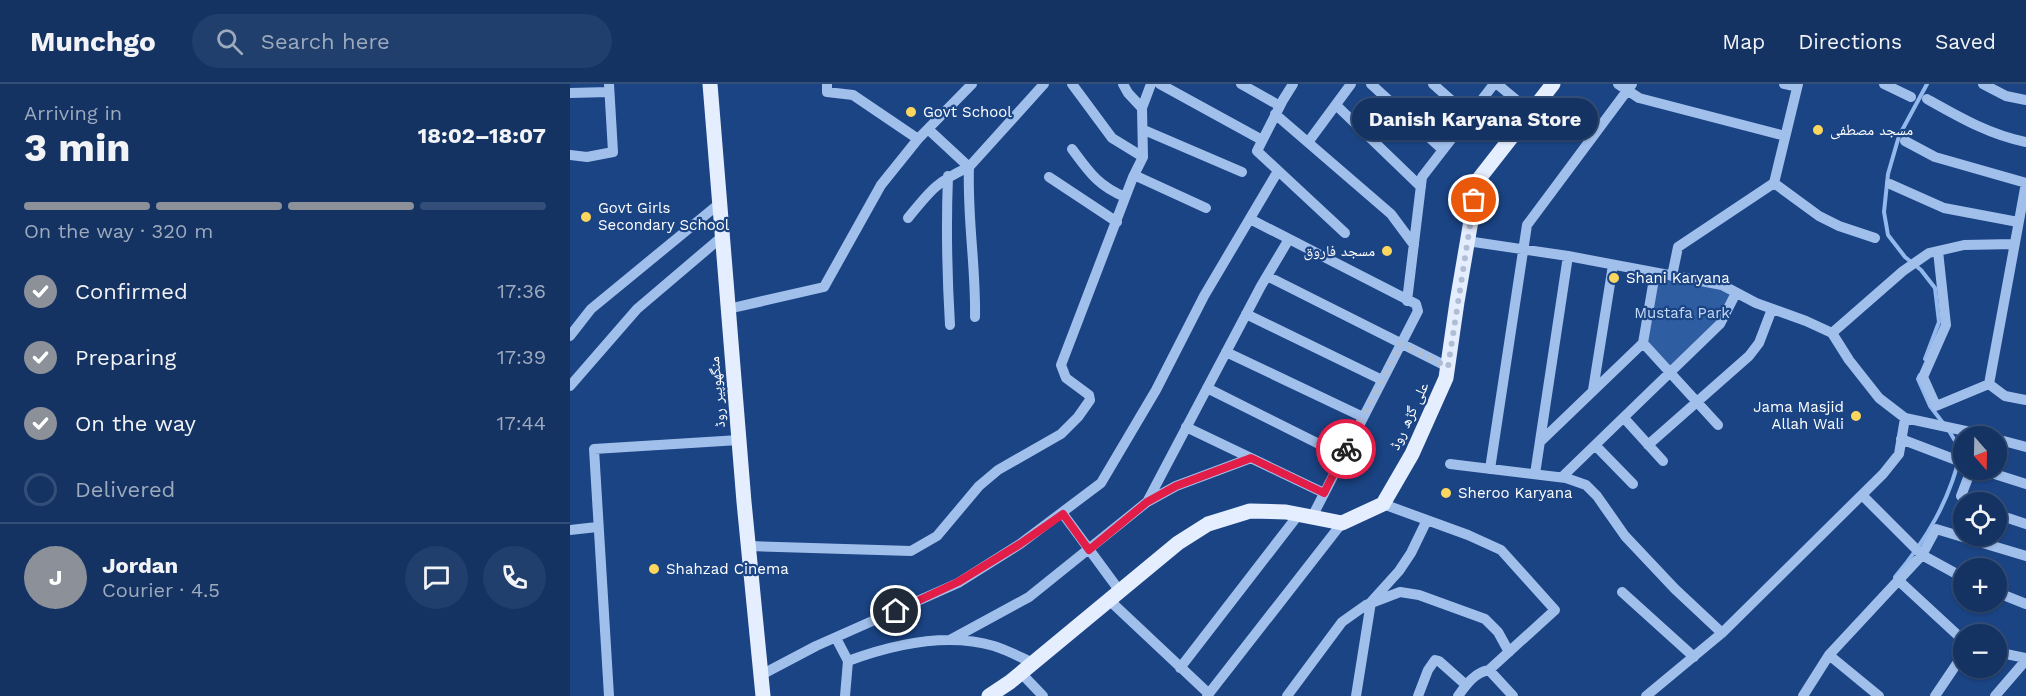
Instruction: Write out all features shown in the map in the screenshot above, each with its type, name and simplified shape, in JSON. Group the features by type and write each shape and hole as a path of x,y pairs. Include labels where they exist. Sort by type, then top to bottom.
{"main road":[{"name":"منگھوپیر روڈ","path":"710,84 739,440 763,696"},
{"name":"علی گڑھ روڈ","path":"1383,504 1412,454 1446,378 1478,180 1553,84"},
{"path":"989,696 1021,673 1178,543 1208,524 1250,511 1286,512 1342,523 1383,504"}],"street":[{"path":"827,84 827,92 854,95 918,140"},
{"path":"728,309 824,287 881,185 918,140 972,84"},
{"path":"909,218 931,190 948,176 969,167 1044,84"},
{"path":"1072,84 1112,138 1143,157"},
{"path":"1123,84 1142,108"},
{"path":"749,546 911,551 937,536 979,486 998,470 1061,434 1078,417 1090,400 1089,395 1066,378 1061,365 1125,197 1143,157 1142,108 1151,84"},
{"path":"1160,84 1262,140"},
{"path":"1241,84 1278,110 1309,141 1392,214 1414,244"},
{"path":"1293,84 1257,152 1345,232"},
{"path":"1309,141 1351,84"},
{"path":"1371,84 1443,150"},
{"path":"1433,84 1469,116"},
{"path":"1407,301 1422,177 1495,84 1531,112"},
{"path":"1672,276 1678,247 1774,183 1797,85 1784,84"},
{"path":"1884,84 1911,97"},
{"path":"1983,84 2006,96 2026,100"},
{"path":"1490,469 1527,225 1626,86 1639,98 1785,136"},
{"path":"570,93 609,88 613,152 587,157 570,155"},
{"path":"1927,99 1978,127 2009,139 2026,142"},
{"path":"1336,105 1421,187"},
{"path":"928,129 969,167 968,195 976,285 975,317"},
{"path":"1144,130 1242,172"},
{"path":"1905,141 1935,157 2026,183 1989,384"},
{"path":"1072,149 1098,182 1108,190 1125,197"},
{"path":"761,675 958,582 1020,544 1063,514 1101,483 1156,390 1204,296 1278,171"},
{"path":"1134,175 1206,208"},
{"path":"948,176 946,238 950,325"},
{"path":"1049,177 1117,222"},
{"path":"1774,183 1819,216 1839,226 1875,238"},
{"path":"1890,184 1944,208 2018,222"},
{"path":"570,336 591,309 720,203"},
{"path":"1180,668 1324,493 1418,311 1416,304 1250,219"},
{"path":"570,386 636,309 724,235"},
{"path":"1147,502 1288,239"},
{"path":"1467,241 1568,256 1722,285 1756,303 1832,333 1849,360 1879,398 1905,418 1953,428"},
{"path":"1832,333 1918,259 1938,251 1964,245 2014,244"},
{"path":"1938,251 1946,325 1923,378 1936,406 1989,384"},
{"path":"1535,474 1568,256"},
{"path":"1593,390 1613,265"},
{"path":"1540,442 1643,343 1655,273"},
{"path":"1267,276 1448,367"},
{"path":"1562,477 1720,324 1736,293"},
{"path":"1648,445 1749,356 1759,343 1772,309"},
{"path":"1246,314 1382,380"},
{"path":"1643,343 1718,426"},
{"path":"1226,352 1363,417"},
{"path":"1989,384 2005,396 2026,400"},
{"path":"1207,388 1343,456"},
{"path":"1624,418 1663,461"},
{"path":"1646,696 1722,633 1883,474 1899,453 1905,418"},
{"path":"1186,427 1324,493"},
{"path":"1901,439 1953,458"},
{"path":"609,696 594,449 739,440"},
{"path":"2007,442 2026,447"},
{"path":"1595,445 1633,484"},
{"path":"950,640 1029,597 1147,502 1176,486 1251,458"},
{"path":"1450,464 1562,477 1586,485 1597,496 1625,536 1675,589 1722,633"},
{"path":"2007,478 2026,484"},
{"path":"1862,495 1919,552 1953,572"},
{"path":"1383,504 1468,535 1501,550 1555,610 1489,670 1480,672 1458,696"},
{"path":"1063,514 1089,550 1114,594 1180,668 1208,695 1342,523"},
{"path":"2007,518 2026,524"},
{"path":"1287,696 1342,622 1371,602 1399,571 1411,553 1427,520"},
{"path":"570,530 597,527"},
{"path":"1803,696 1829,655 1898,580 1936,529 2026,556"},
{"path":"1898,580 1953,631"},
{"path":"1371,602 1400,592 1419,595 1447,605 1485,619 1498,632 1509,652"},
{"path":"1622,592 1694,657"},
{"path":"2007,596 2026,604"},
{"path":"1356,696 1371,602"},
{"path":"836,638 848,661 845,696"},
{"path":"848,661 879,649 912,642 960,640 994,646 1033,663"},
{"path":"1829,655 1879,696"},
{"path":"1995,696 2026,659 2007,655"},
{"path":"1418,696 1432,662 1435,660 1439,660 1466,685"},
{"path":"1935,696 1953,669"},
{"path":"1489,670 1513,696"},
{"path":"1021,673 1043,696"}],"green space":[{"name":"Mustafa Park","path":"1655,273 1736,293 1720,324 1670,373 1643,343"}],"waterway":[{"path":"1925,359 1939,322 1935,288 1921,270 1905,257 1888,235 1884,212 1888,174 1899,136 1927,84"},
{"path":"1920,375 1918,379 1930,406 1943,423"},
{"path":"1895,577 1927,533 1951,486 1961,451 1948,429"}],"way so far":[{"path":"1346,449 1401,344 1448,367 1474,200"}],"place":[{"name":"Govt School","path":"911,112"},
{"name":"مسجد مصطفی","path":"1818,130"},
{"name":"Danish Karyana Store","path":"1474,200"},
{"name":"Govt Girls Secondary School","path":"586,217"},
{"name":"مسجد فاروق","path":"1387,251"},
{"name":"Shani Karyana","path":"1614,278"},
{"name":"Jama Masjid Allah Wali","path":"1856,416"},
{"name":"Sheroo Karyana","path":"1446,493"},
{"name":"Shahzad Cinema","path":"654,569"}],"route":[{"path":"896,611 958,582 1020,544 1063,514 1089,550 1147,502 1176,486 1251,458 1324,493 1346,449"}]}
